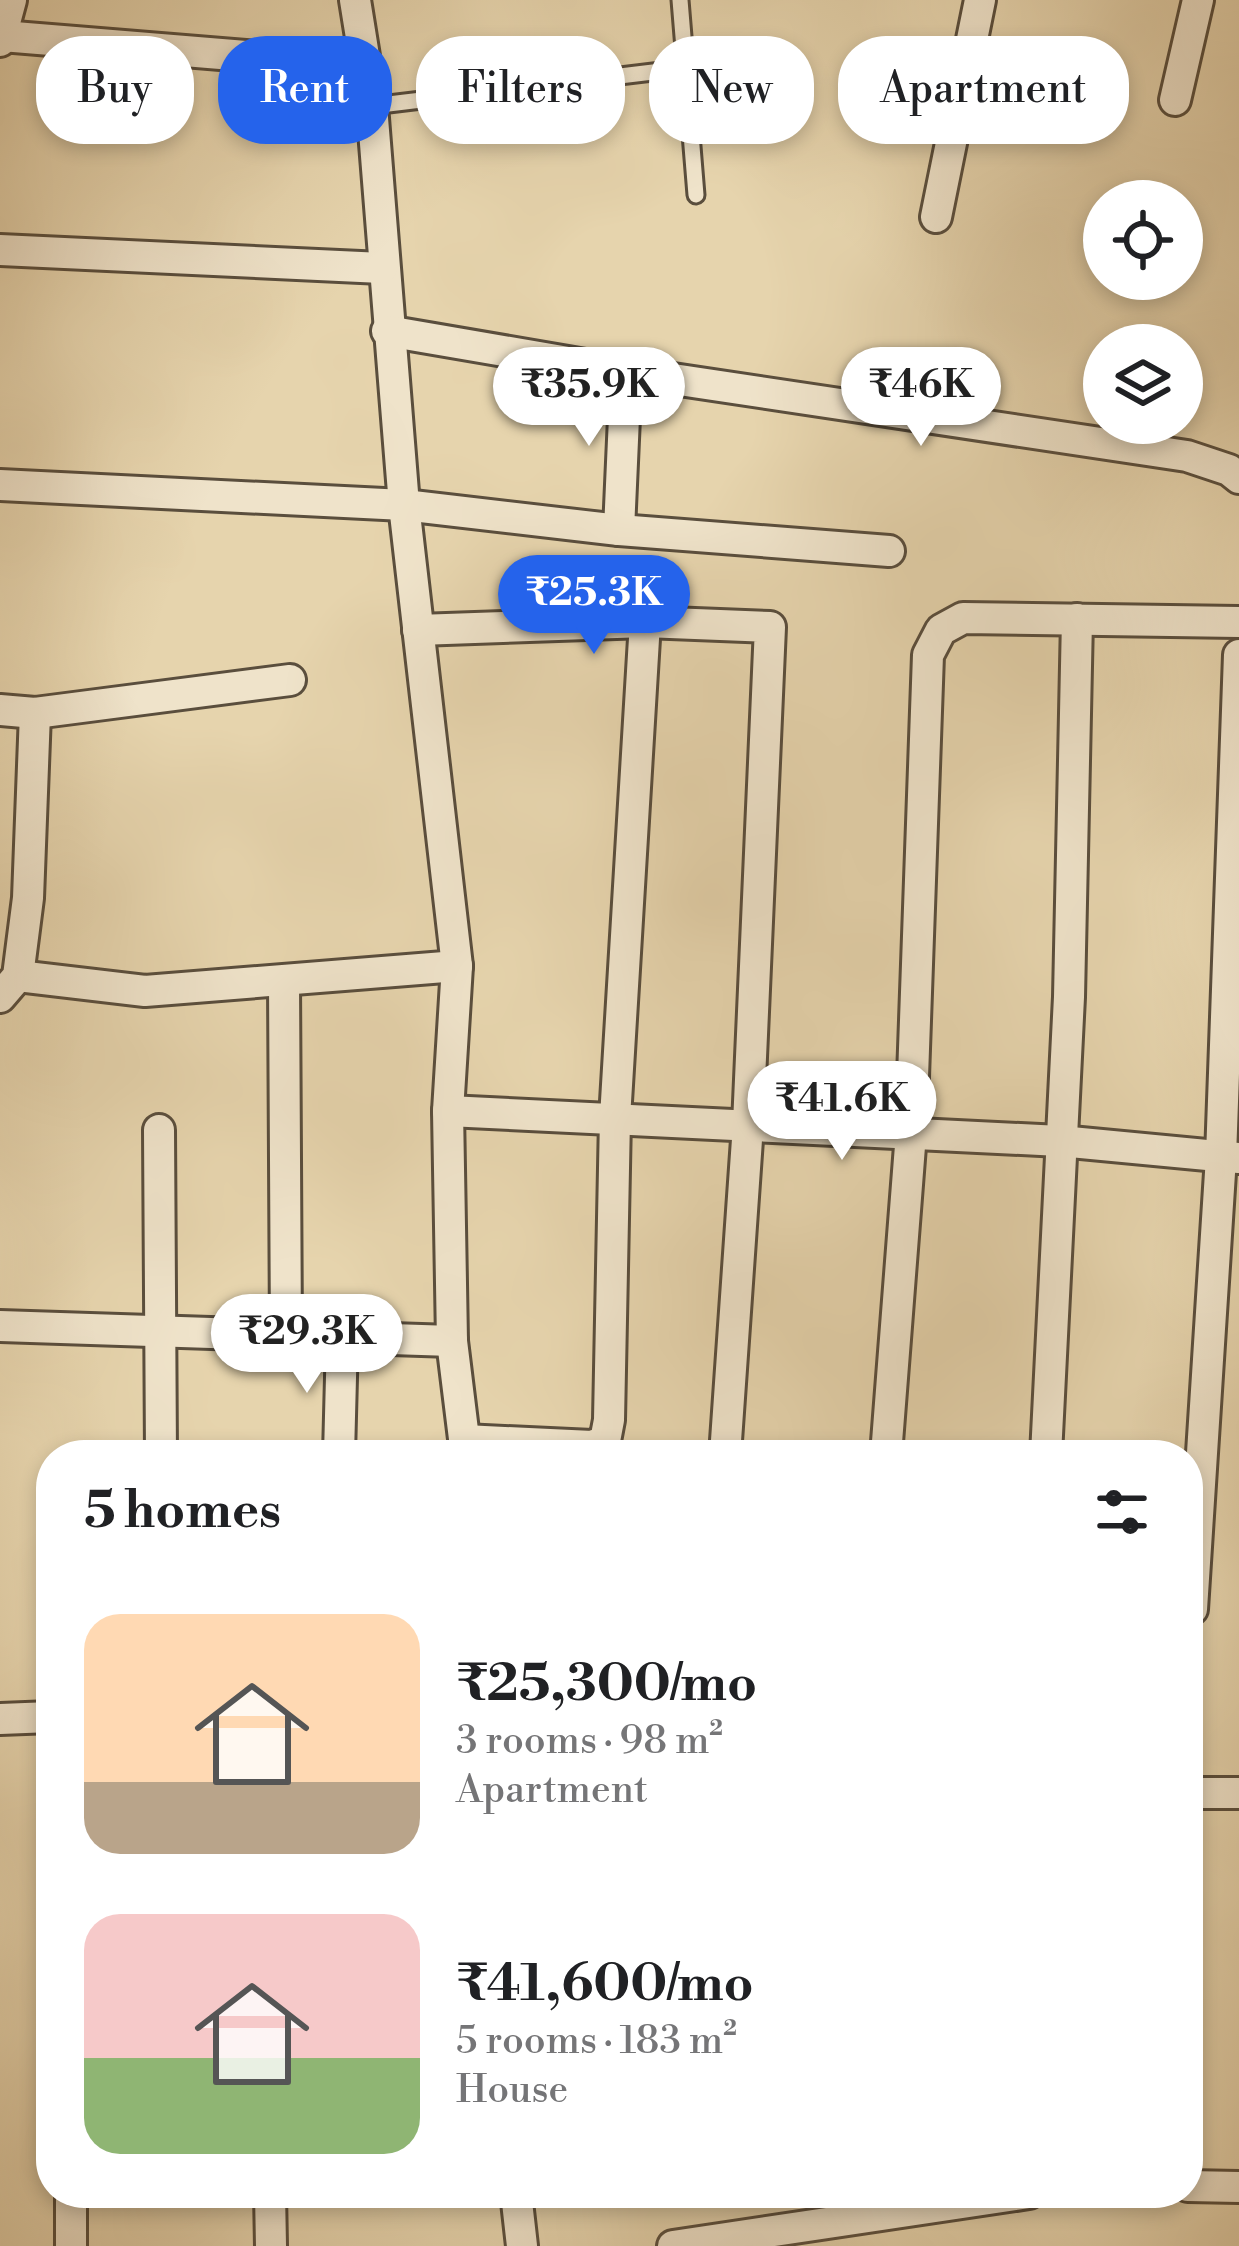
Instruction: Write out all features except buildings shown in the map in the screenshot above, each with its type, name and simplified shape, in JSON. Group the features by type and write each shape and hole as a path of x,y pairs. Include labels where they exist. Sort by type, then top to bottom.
{"street":[{"path":"11,0 1,39 218,55"},
{"path":"356,0 362,36"},
{"path":"936,218 980,0"},
{"path":"1175,100 1198,0"},
{"path":"374,144 404,506 457,967 448,1111 452,1341 464,1440"},
{"path":"0,250 382,268"},
{"path":"387,331 1187,456 1239,478"},
{"path":"619,530 626,371"},
{"path":"0,485 404,506 619,530 889,551"},
{"path":"887,1440 911,1133 928,655 941,630 963,618 1239,622"},
{"path":"1047,1440 1069,997 1077,619"},
{"path":"418,630 645,622 770,627 748,1125 726,1440"},
{"path":"604,1440 609,1420 614,1118 645,622"},
{"path":"1203,1478 1230,1157 1239,655"},
{"path":"0,710 35,713 290,680"},
{"path":"35,713 14,856 28,898 9,986 145,991 457,967"},
{"path":"284,982 286,1336"},
{"path":"448,1111 1060,1141 1230,1157"},
{"path":"159,1130 161,1440"},
{"path":"0,1326 452,1341"},
{"path":"339,1440 341,1338"},
{"path":"0,1719 36,1718"},
{"path":"1203,1793 1239,1793"},
{"path":"1203,2186 1239,2187"},
{"path":"71,2208 71,2246"},
{"path":"270,2208 271,2246"},
{"path":"518,2208 522,2246"},
{"path":"685,2244 928,2208"}],"lane":[{"path":"680,0 683,36"},
{"path":"392,104 649,72"},
{"path":"693,144 697,195"}]}
